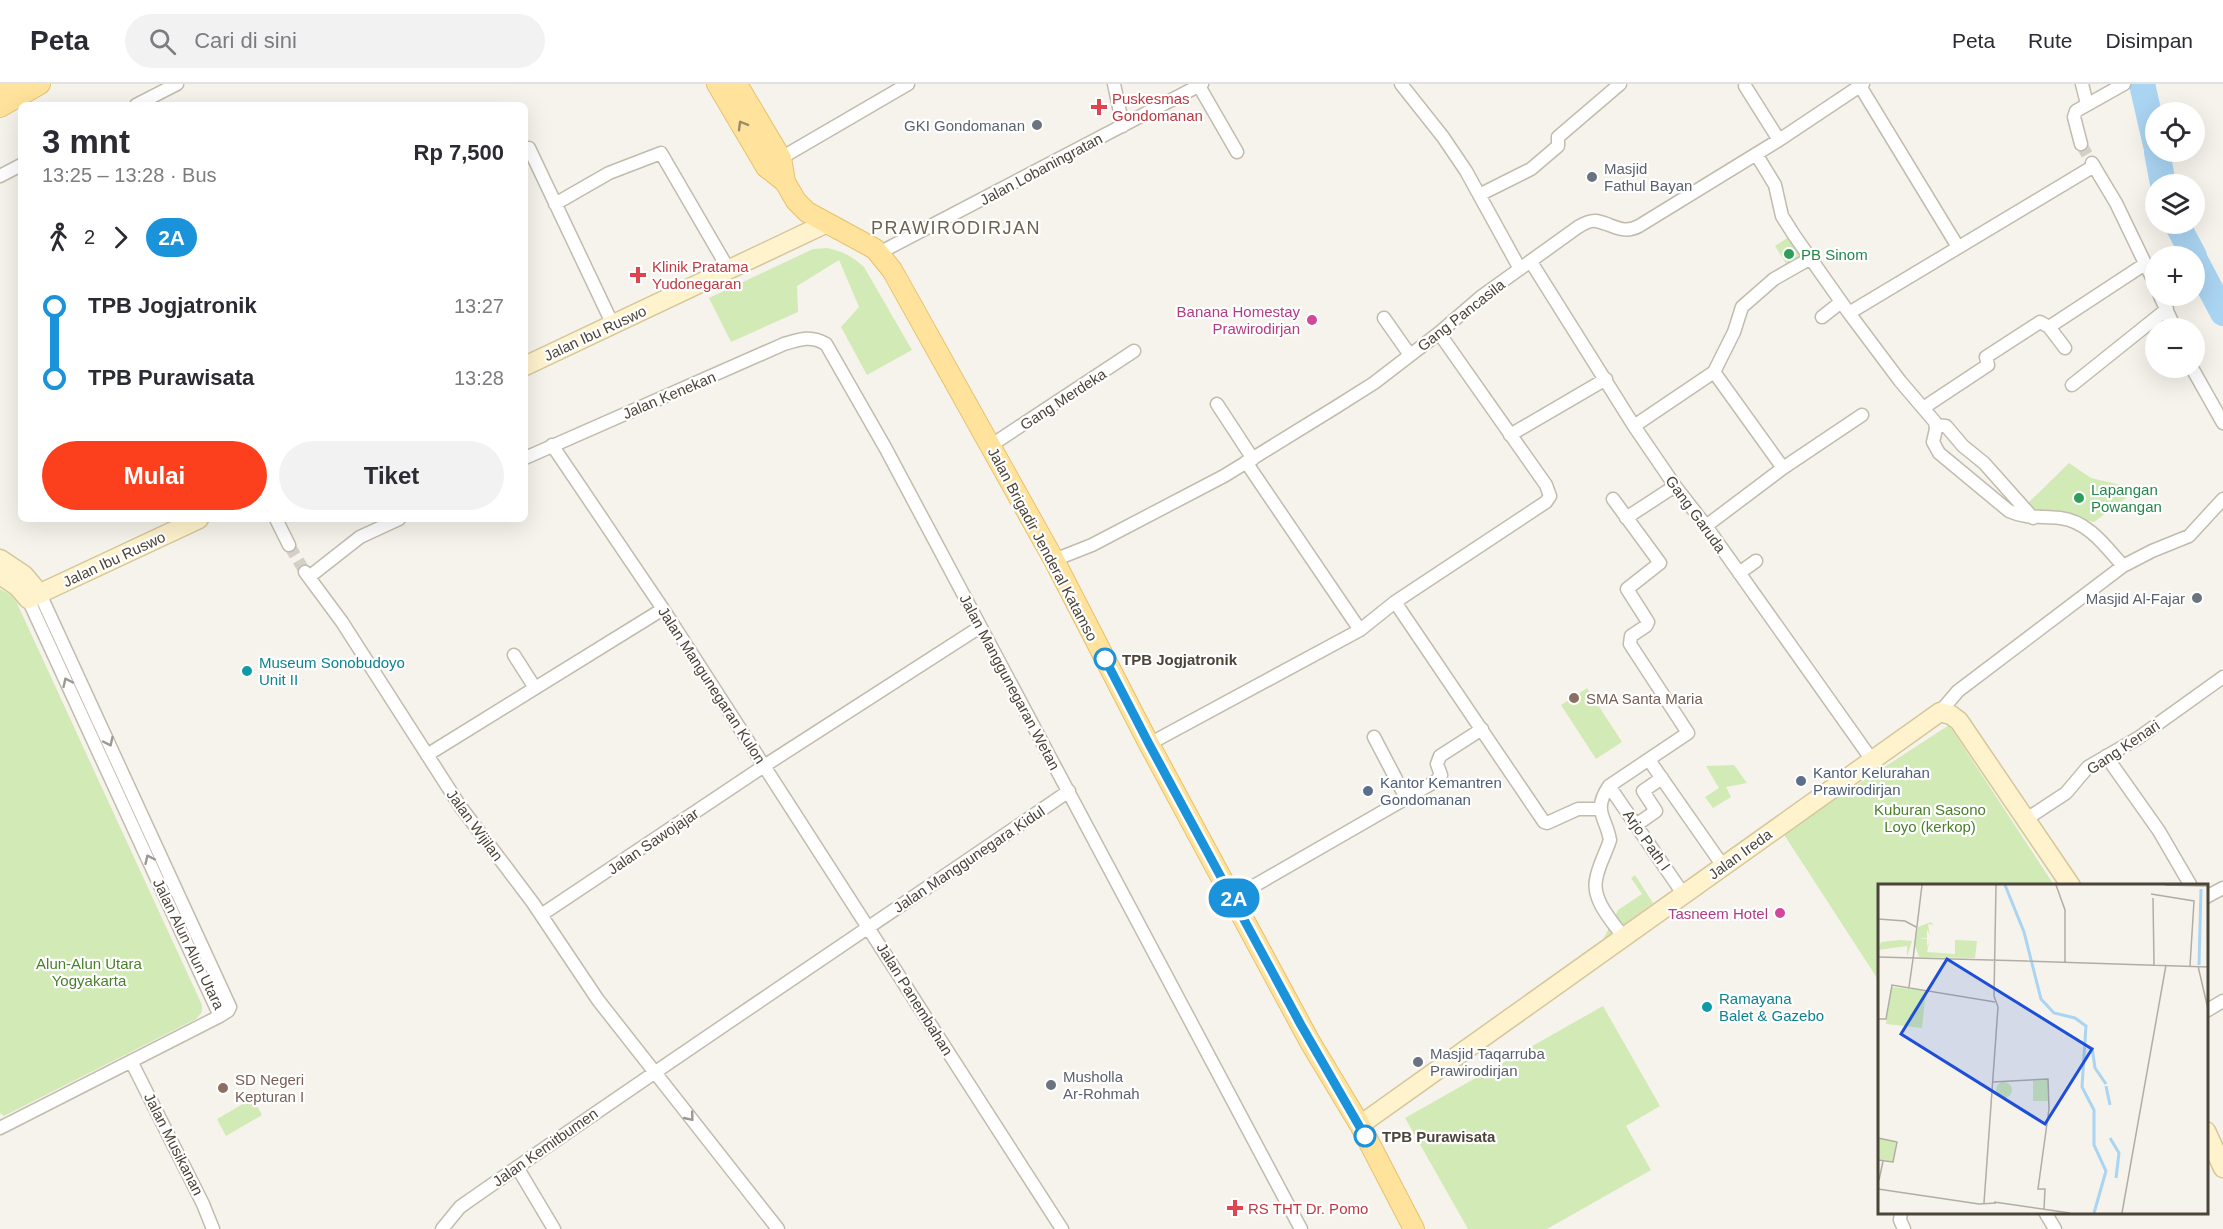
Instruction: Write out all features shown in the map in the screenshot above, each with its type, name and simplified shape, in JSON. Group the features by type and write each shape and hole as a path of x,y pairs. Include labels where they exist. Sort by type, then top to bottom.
{"main road":[{"name":"Jalan Brigadir Jenderal Katamso","path":"717,84 766,167 785,182 801,207 879,253 892,270 1054,560 1149,744 1310,1042 1360,1125 1414,1229"},
{"name":"Jalan Brigadir Jenderal Katamso","path":"737,84 781,158 785,182"},
{"path":"0,91 28,91"},
{"path":"0,107 28,91"}],"street":[{"path":"142,102 177,84"},
{"path":"781,158 908,84"},
{"path":"1114,84 1123,126"},
{"path":"1401,84 1452,149 1481,194 1520,269"},
{"path":"1481,194 1531,169 1558,146 1558,138 1620,84"},
{"path":"2082,84 2090,102"},
{"path":"2081,144 2074,114 2090,102 2124,84"},
{"path":"1200,85 1237,153"},
{"name":"Jalan Lobaningratan","path":"879,253 1200,85"},
{"path":"1862,85 1958,248"},
{"name":"Gang Pancasila","path":"1054,560 1114,533 1224,476 1374,383 1439,333 1470,305 1588,222 1596,221 1624,230 1634,228 1779,140 1862,85"},
{"path":"1745,86 1779,140"},
{"path":"529,148 612,325"},
{"path":"555,204 609,173 661,153 729,270"},
{"path":"1756,154 1777,190 1782,216 1849,314 1936,425 1946,426 1964,446 1976,454 2033,518"},
{"path":"1849,314 2093,165 2116,203 2145,264 2049,327"},
{"path":"0,176 18,167"},
{"name":"Jalan Ibu Ruswo","path":"528,365 828,223"},
{"path":"1634,426 1714,372 1734,332 1742,307 1774,279 1810,258"},
{"name":"Gang Garuda","path":"1531,262 1634,426 1675,486 1706,526 1872,760"},
{"path":"1822,317 1841,302"},
{"path":"2165,306 2171,318"},
{"path":"2072,385 2167,309"},
{"path":"1384,318 1410,355"},
{"path":"1923,408 1988,365 1986,357 2040,322 2049,327 2065,348"},
{"path":"1149,744 1360,630 1395,602 1549,499 1549,491 1439,333"},
{"name":"Jalan Kenekan","path":"528,457 784,344 803,338 814,338"},
{"name":"Jalan Manggunegaran Wetan","path":"814,338 826,344 834,355 1069,791 1300,1229"},
{"name":"Gang Merdeka","path":"990,446 1134,351"},
{"path":"1714,372 1783,468"},
{"path":"2198,378 2223,423"},
{"path":"1510,435 1606,380"},
{"path":"1218,404 1250,461 1360,630"},
{"path":"1706,526 1783,468 1862,415"},
{"path":"1936,425 1933,442 1938,453 2009,511 2022,517 2058,518 2079,523 2092,532 2123,566"},
{"name":"Jalan Mangunegaran Kulon","path":"552,445 663,609 870,927"},
{"path":"1626,518 1675,486"},
{"path":"1613,499 1660,563 1627,589 1648,622 1646,626 1631,636 1630,644 1688,733 1610,786 1605,793 1601,809 1610,840 1599,867 1595,889 1606,912 1624,938"},
{"path":"2070,884 1959,721 1940,712 1958,691 2123,566 2189,536 2223,500"},
{"name":"Jalan Ibu Ruswo","path":"34,596 193,522"},
{"path":"278,522 289,545"},
{"name":"Jalan Wijilan","path":"392,522 360,537 307,575 342,622 460,806 541,915 598,1000 778,1229"},
{"name":"Jalan Alun Alun Utara","path":"0,559 24,575 113,766 220,1016 131,1061"},
{"path":"1739,573 1756,561"},
{"name":"Jalan Alun Alun Utara","path":"0,575 34,596"},
{"path":"1395,602 1546,824 1578,809 1601,809"},
{"path":"427,755 663,609"},
{"name":"Jalan Sawojajar","path":"541,915 980,627"},
{"path":"514,655 535,688"},
{"name":"Gang Kenari","path":"2025,820 2066,793 2088,767 2138,738 2223,677"},
{"name":"Jalan Ireda","path":"1360,1125 1940,712"},
{"path":"1233,898 1440,778 1437,764 1440,756 1482,729"},
{"path":"1374,737 1406,798"},
{"path":"2106,756 2158,831 2190,884"},
{"path":"1649,760 1723,866"},
{"path":"1636,825 1656,811 1644,790 1662,778"},
{"name":"Arjo Path I","path":"1610,786 1684,895"},
{"name":"Jalan Manggunegara Kidul","path":"870,927 1069,791"},
{"path":"2208,896 2223,888"},
{"name":"Jalan Panembahan","path":"653,1071 870,927 1062,1229"},
{"path":"2208,1010 2223,1001"},
{"path":"0,1128 131,1061"},
{"name":"Jalan Musikanan","path":"131,1061 203,1204 213,1229"},
{"name":"Jalan Kemitbumen","path":"442,1229 460,1207 653,1071"},
{"path":"2208,1135 2223,1168"},
{"path":"517,1167 554,1229"},
{"path":"1901,1214 1900,1220 1904,1229"},
{"path":"2046,1214 2055,1229"}],"green space":[{"name":"PB Sinom","path":"1789,237 1804,261 1790,270 1775,246"},
{"path":"827,248 847,254 864,267 912,350 867,375 841,327 859,307 839,260 797,286 798,312 731,342 709,298 813,249"},
{"name":"Lapangan Powangan","path":"2069,463 2091,478 2138,489 2094,522 2024,507"},
{"name":"Alun-Alun Utara Yogyakarta","path":"0,589 16,601 202,1005 202,1012 196,1019 4,1116 0,1113"},
{"path":"1587,688 1622,742 1596,759 1561,705"},
{"name":"Kuburan Sasono Loyo (kerkop)","path":"1949,725 2053,884 1878,884 1878,979 1783,833"},
{"path":"1734,765 1747,783 1726,787 1731,797 1713,808 1705,797 1719,788 1706,766"},
{"path":"1635,875 1653,903 1603,940 1618,910 1642,894 1631,878"},
{"path":"1603,1006 1660,1106 1626,1126 1651,1170 1547,1229 1468,1229 1405,1118"},
{"path":"253,1098 262,1115 226,1136 217,1119"}],"waterway":[{"path":"2142,84 2146,102"},
{"path":"2159,162 2161,174"},
{"path":"2182,234 2189,246"},
{"path":"2205,279 2223,313"}],"tunnel":[{"path":"2081,144 2092,163"},
{"path":"289,545 305,572"}],"bus line":[{"name":"2A","path":"1105,659 1310,1042 1365,1136"}],"place":[{"name":"Puskesmas Gondomanan","path":"1099,107"},
{"name":"GKI Gondomanan","path":"1037,125"},
{"name":"Masjid Fathul Bayan","path":"1592,177"},
{"name":"PB Sinom","path":"1789,254"},
{"name":"Klinik Pratama Yudonegaran","path":"638,275"},
{"name":"Banana Homestay Prawirodirjan","path":"1312,320"},
{"name":"Lapangan Powangan","path":"2079,498"},
{"name":"Masjid Al-Fajar","path":"2197,598"},
{"name":"TPB Jogjatronik","path":"1105,659"},
{"name":"Museum Sonobudoyo Unit II","path":"247,671"},
{"name":"SMA Santa Maria","path":"1574,698"},
{"name":"Kantor Kelurahan Prawirodirjan","path":"1801,781"},
{"name":"Kantor Kemantren Gondomanan","path":"1368,791"},
{"name":"Tasneem Hotel","path":"1780,913"},
{"name":"Ramayana Balet & Gazebo","path":"1707,1007"},
{"name":"Masjid Taqarruba Prawirodirjan","path":"1418,1062"},
{"name":"Musholla Ar-Rohmah","path":"1051,1085"},
{"name":"SD Negeri Kepturan I","path":"223,1088"},
{"name":"TPB Purawisata","path":"1365,1136"},
{"name":"RS THT Dr. Pomo","path":"1235,1208"}],"district":[{"name":"PRAWIRODIRJAN","path":"956,228"}]}
